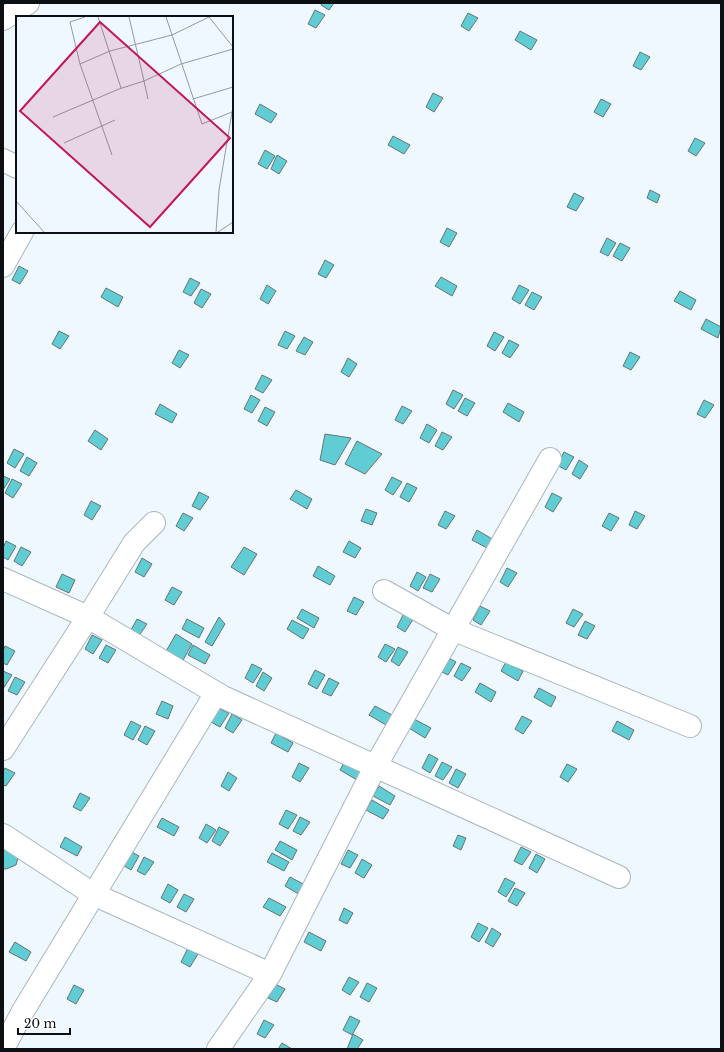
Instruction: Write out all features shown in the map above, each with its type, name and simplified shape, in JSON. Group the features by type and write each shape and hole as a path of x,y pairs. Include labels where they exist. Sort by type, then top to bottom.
{"street":[{"path":"3,19 28,3"},
{"path":"3,160 16,166"},
{"path":"3,266 21,233"},
{"path":"218,1049 270,974 374,767 550,459"},
{"path":"3,749 134,543 154,523"},
{"path":"3,579 88,616 216,693 374,767 619,877"},
{"path":"384,591 452,629 690,726"},
{"path":"3,1049 23,1011 93,894 216,693"},
{"path":"3,835 93,894 270,974"}],"building":[{"path":"322,3 334,3 329,10 321,5"},
{"path":"315,10 325,15 316,28 308,24"},
{"path":"468,13 478,18 469,31 461,26"},
{"path":"520,31 537,40 531,50 515,40"},
{"path":"640,52 650,57 641,70 633,66"},
{"path":"433,93 443,98 434,112 426,107"},
{"path":"601,99 611,104 603,117 594,112"},
{"path":"260,104 277,114 271,123 255,114"},
{"path":"393,136 410,145 404,154 388,145"},
{"path":"695,138 705,143 696,156 688,151"},
{"path":"265,150 275,156 267,169 258,164"},
{"path":"277,155 287,161 279,174 271,169"},
{"path":"650,190 660,195 657,203 647,198"},
{"path":"574,193 584,198 576,211 567,207"},
{"path":"447,228 457,233 449,247 440,242"},
{"path":"607,238 616,243 608,256 600,252"},
{"path":"620,243 630,248 622,261 613,256"},
{"path":"325,260 334,265 326,278 318,274"},
{"path":"19,266 28,271 20,284 12,280"},
{"path":"441,277 457,286 452,296 435,286"},
{"path":"190,278 200,283 191,296 183,292"},
{"path":"267,285 276,291 268,304 260,299"},
{"path":"519,285 529,290 520,304 512,299"},
{"path":"106,288 123,297 118,307 101,297"},
{"path":"201,289 211,294 202,308 194,303"},
{"path":"680,291 696,300 691,310 674,301"},
{"path":"532,292 542,297 534,310 525,305"},
{"path":"706,319 721,327 718,338 701,329"},
{"path":"59,331 69,336 60,349 52,344"},
{"path":"285,331 295,336 287,349 278,345"},
{"path":"494,332 504,337 495,351 487,346"},
{"path":"304,337 313,342 305,355 296,351"},
{"path":"509,340 519,345 510,358 502,353"},
{"path":"179,350 189,355 180,368 172,363"},
{"path":"630,352 640,357 631,370 623,366"},
{"path":"348,358 357,364 349,377 341,372"},
{"path":"262,375 272,380 263,393 255,389"},
{"path":"453,390 463,395 454,409 446,404"},
{"path":"251,395 260,400 252,413 244,409"},
{"path":"465,398 475,403 467,416 458,411"},
{"path":"704,400 714,405 705,418 697,414"},
{"path":"508,403 524,412 519,422 503,412"},
{"path":"160,404 177,414 172,423 155,414"},
{"path":"402,406 412,411 403,424 395,420"},
{"path":"265,407 275,412 267,426 258,421"},
{"path":"427,424 437,430 429,443 420,438"},
{"path":"95,430 108,439 101,450 88,441"},
{"path":"442,432 452,437 443,450 435,446"},
{"path":"325,434 351,438 335,465 320,460"},
{"path":"357,441 382,454 365,474 345,464"},
{"path":"14,449 24,454 15,468 7,463"},
{"path":"564,452 574,457 566,470 557,465"},
{"path":"27,457 37,463 29,476 20,471"},
{"path":"579,460 588,466 580,479 572,474"},
{"path":"3,476 10,479 3,490"},
{"path":"392,477 402,482 393,495 385,490"},
{"path":"12,479 22,484 13,498 5,493"},
{"path":"407,483 417,488 409,502 400,497"},
{"path":"296,490 312,499 307,509 290,499"},
{"path":"199,492 209,497 200,510 192,506"},
{"path":"552,493 562,498 553,512 545,507"},
{"path":"91,501 101,506 92,520 84,515"},
{"path":"366,509 377,513 372,525 361,521"},
{"path":"445,511 455,516 446,529 438,525"},
{"path":"635,511 645,516 637,529 629,525"},
{"path":"183,513 193,518 184,531 176,526"},
{"path":"609,513 619,518 611,531 602,526"},
{"path":"477,530 494,540 489,549 472,540"},
{"path":"6,541 16,546 8,560 3,557 3,548"},
{"path":"349,541 361,548 355,558 343,552"},
{"path":"21,547 31,552 22,566 14,561"},
{"path":"244,547 257,554 244,575 231,567"},
{"path":"142,558 152,564 144,577 135,572"},
{"path":"318,566 335,576 330,585 313,576"},
{"path":"507,568 517,573 508,587 500,582"},
{"path":"417,572 426,577 418,591 410,586"},
{"path":"62,574 75,580 69,593 56,587"},
{"path":"430,574 440,579 432,592 423,588"},
{"path":"172,587 182,592 174,605 165,600"},
{"path":"354,597 364,602 356,615 347,611"},
{"path":"480,606 490,611 481,625 473,620"},
{"path":"302,609 319,618 314,628 297,618"},
{"path":"573,609 583,614 574,627 566,623"},
{"path":"404,613 414,618 405,632 397,627"},
{"path":"219,617 225,624 212,646 205,642"},
{"path":"137,619 147,624 138,637 130,632"},
{"path":"187,619 204,628 199,638 182,629"},
{"path":"292,620 309,629 303,639 287,629"},
{"path":"585,621 595,626 587,639 578,635"},
{"path":"176,634 192,644 182,662 165,653"},
{"path":"92,635 102,640 93,654 85,649"},
{"path":"385,644 395,649 386,662 378,657"},
{"path":"106,645 116,650 108,663 99,658"},
{"path":"193,645 210,655 205,664 188,655"},
{"path":"5,646 15,651 7,665 3,663 3,651"},
{"path":"398,647 408,652 399,666 391,661"},
{"path":"447,657 456,662 448,675 440,671"},
{"path":"506,662 523,671 518,681 501,671"},
{"path":"461,663 471,668 462,681 454,676"},
{"path":"252,664 262,669 253,683 245,678"},
{"path":"315,670 325,675 317,689 308,684"},
{"path":"3,671 12,675 3,689"},
{"path":"263,672 272,678 264,691 256,686"},
{"path":"15,677 25,682 17,695 8,691"},
{"path":"329,678 339,683 331,696 322,692"},
{"path":"480,683 496,692 491,702 475,692"},
{"path":"539,688 556,697 551,707 534,697"},
{"path":"162,701 173,706 168,719 156,714"},
{"path":"375,706 392,715 386,725 369,715"},
{"path":"218,708 229,713 220,727 211,722"},
{"path":"232,714 242,720 233,733 225,728"},
{"path":"522,716 532,721 523,734 515,729"},
{"path":"414,719 431,728 425,738 409,728"},
{"path":"131,721 141,726 133,740 124,735"},
{"path":"617,721 634,730 629,740 612,731"},
{"path":"145,726 155,731 147,745 138,740"},
{"path":"276,733 293,743 288,752 271,743"},
{"path":"429,754 438,759 430,773 422,768"},
{"path":"345,761 362,770 357,780 340,770"},
{"path":"442,762 452,767 443,780 435,776"},
{"path":"299,763 309,768 300,782 292,777"},
{"path":"567,764 577,769 568,782 560,777"},
{"path":"5,768 15,773 6,786 3,785 3,772"},
{"path":"456,769 466,774 458,788 449,783"},
{"path":"228,772 237,778 229,791 221,786"},
{"path":"379,786 395,796 390,805 373,796"},
{"path":"80,793 90,798 81,811 73,807"},
{"path":"372,800 389,810 383,819 366,810"},
{"path":"286,810 297,815 288,829 279,824"},
{"path":"300,817 310,822 301,835 293,831"},
{"path":"162,818 179,827 174,836 157,827"},
{"path":"206,824 216,830 207,843 199,838"},
{"path":"219,827 229,832 220,846 212,841"},
{"path":"458,835 466,838 461,850 453,846"},
{"path":"65,837 82,847 77,856 60,847"},
{"path":"280,841 297,850 292,860 275,850"},
{"path":"5,847 17,854 18,858 16,865 3,869 3,848"},
{"path":"521,847 531,852 522,865 514,861"},
{"path":"348,850 358,855 350,868 341,864"},
{"path":"130,851 139,856 131,870 123,865"},
{"path":"272,853 289,862 284,871 267,862"},
{"path":"536,854 545,859 537,873 529,868"},
{"path":"144,857 154,862 145,875 137,871"},
{"path":"362,859 372,865 364,878 355,873"},
{"path":"290,877 307,886 302,896 285,886"},
{"path":"505,878 515,883 506,897 498,892"},
{"path":"168,884 178,890 170,903 161,898"},
{"path":"515,888 525,893 517,906 508,901"},
{"path":"184,894 194,899 186,912 177,907"},
{"path":"269,898 286,907 280,916 263,907"},
{"path":"344,908 353,913 347,924 339,920"},
{"path":"478,923 488,928 479,942 471,937"},
{"path":"492,928 501,934 493,947 485,942"},
{"path":"309,932 326,941 321,951 304,942"},
{"path":"15,942 31,952 26,961 9,952"},
{"path":"188,948 198,954 190,967 181,962"},
{"path":"349,977 359,982 350,995 342,990"},
{"path":"367,983 377,988 369,1002 360,997"},
{"path":"275,984 285,989 277,1002 268,998"},
{"path":"74,985 84,990 76,1004 67,999"},
{"path":"350,1016 360,1021 352,1035 343,1030"},
{"path":"264,1020 274,1025 265,1038 257,1034"},
{"path":"353,1034 363,1040 357,1049 347,1049"},
{"path":"282,1043 292,1049 278,1049"}]}
